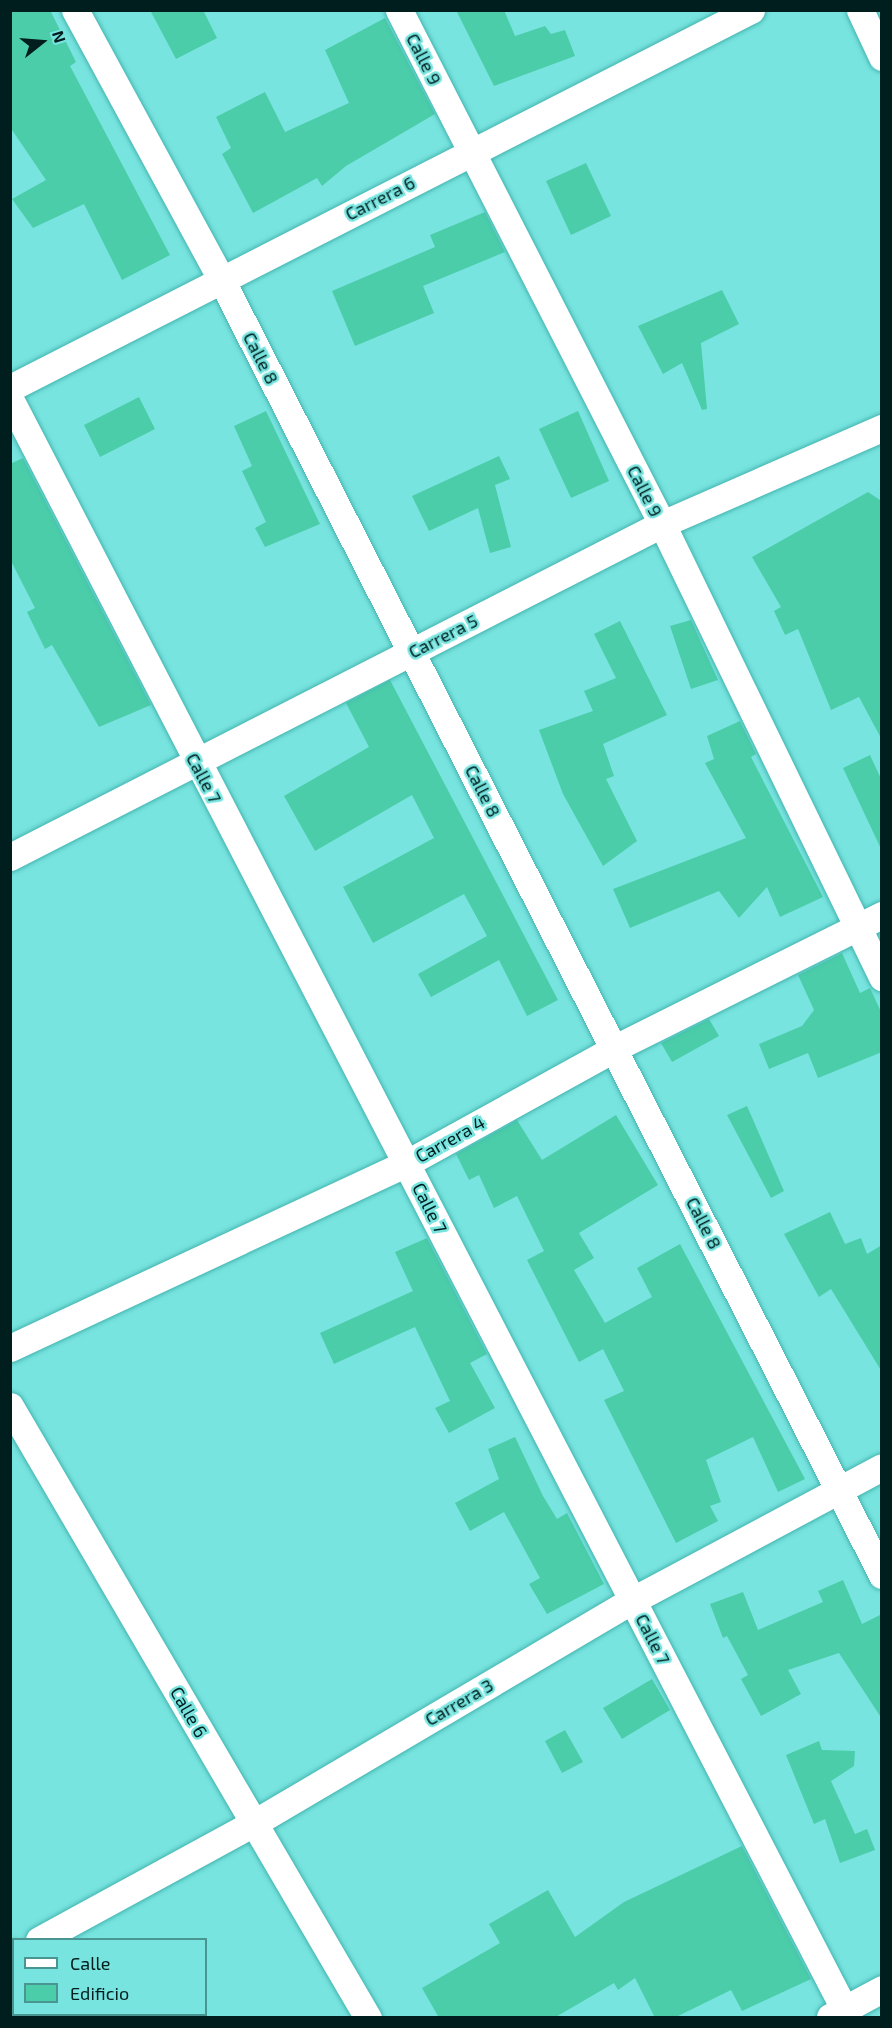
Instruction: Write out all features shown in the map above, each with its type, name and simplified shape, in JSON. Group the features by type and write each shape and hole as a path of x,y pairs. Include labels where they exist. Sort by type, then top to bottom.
{"street":[{"name":"Calle 8","path":"75,10 221,279 882,1575"},
{"name":"Calle 9","path":"399,10 662,524 882,977"},
{"name":"Carrera 6","path":"10,388 751,10"},
{"path":"860,10 882,57"},
{"name":"Calle 7","path":"10,399 196,763 407,1163 633,1600 840,2015"},
{"name":"Carrera 5","path":"10,857 662,524 882,428"},
{"name":"Carrera 4","path":"10,1348 407,1163 615,1048 882,915"},
{"name":"Calle 6","path":"10,1406 368,2018"},
{"name":"Carrera 3","path":"43,1938 254,1823 633,1600 882,1467"},
{"path":"840,2015 882,1989"}],"building":[{"path":"10,10 50,10 76,62 70,66 170,255 122,280 84,204 33,228 12,199 46,180 10,127"},
{"path":"150,10 203,10 217,38 176,59"},
{"path":"456,10 504,10 515,36 545,26 551,34 565,30 575,56 494,86"},
{"path":"385,18 435,114 346,166 322,186 317,178 253,213 222,154 231,148 216,117 265,92 285,132 349,103 325,50"},
{"path":"586,163 611,216 571,235 546,181"},
{"path":"485,212 505,252 423,286 434,313 355,346 332,291 435,247 430,235"},
{"path":"722,290 739,324 701,343 707,409 702,410 682,363 663,374 638,326"},
{"path":"139,397 155,429 100,457 84,425"},
{"path":"266,411 320,524 265,547 255,528 266,522 242,471 252,466 234,426"},
{"path":"578,411 609,481 571,498 539,429"},
{"path":"499,456 510,479 495,485 511,547 490,553 478,508 429,531 412,496"},
{"path":"23,458 151,705 99,727 52,645 45,649 27,612 35,608 10,559 10,464"},
{"path":"868,492 880,500 882,529 882,740 859,697 831,710 798,629 785,635 774,611 781,607 752,557"},
{"path":"691,620 718,680 691,689 670,626"},
{"path":"620,621 667,715 603,744 614,776 606,779 637,841 603,866 563,794 539,730 593,711 584,691 616,678 594,634"},
{"path":"390,680 558,1000 527,1016 499,960 431,997 418,974 487,936 464,894 373,943 343,887 434,838 412,795 315,851 284,796 369,747 346,703"},
{"path":"740,721 756,754 751,757 823,897 780,917 767,887 739,918 719,891 630,928 613,889 746,838 705,763 714,759 707,736"},
{"path":"870,755 882,781 882,851 843,768"},
{"path":"842,953 860,993 870,988 882,1014 882,1052 818,1078 808,1053 769,1069 759,1044 802,1026 814,1010 798,975"},
{"path":"709,1019 719,1036 672,1062 661,1043"},
{"path":"747,1106 784,1191 771,1198 727,1115"},
{"path":"616,1115 658,1185 579,1233 594,1258 574,1270 605,1323 652,1297 637,1268 680,1244 805,1479 778,1492 753,1437 706,1460 721,1502 710,1506 718,1521 676,1543 604,1400 624,1391 603,1349 579,1362 527,1260 544,1251 517,1196 494,1208 479,1175 469,1180 456,1154 517,1120 542,1160"},
{"path":"830,1212 845,1244 861,1238 867,1254 882,1245 882,1372 831,1289 819,1297 784,1234"},
{"path":"427,1238 487,1354 470,1363 495,1408 449,1433 435,1408 450,1401 415,1327 334,1364 320,1333 413,1291 395,1252"},
{"path":"515,1437 543,1496 557,1519 567,1513 604,1584 547,1614 529,1584 540,1578 504,1512 470,1531 455,1503 499,1479 488,1449"},
{"path":"843,1580 862,1624 882,1614 882,1719 839,1653 788,1670 801,1694 761,1716 741,1679 748,1675 727,1636 723,1638 710,1604 743,1592 758,1630 823,1602 818,1591"},
{"path":"652,1679 670,1710 622,1739 603,1708"},
{"path":"565,1730 583,1762 562,1773 545,1741"},
{"path":"819,1741 822,1750 855,1751 854,1766 831,1781 855,1834 867,1829 875,1850 840,1863 825,1819 814,1824 786,1755"},
{"path":"742,1846 811,1979 742,2011 731,1990 674,2018 655,2018 635,1978 618,1990 614,1983 554,2018 439,2018 422,1988 500,1943 489,1924 548,1890 575,1937 624,1902"}]}
